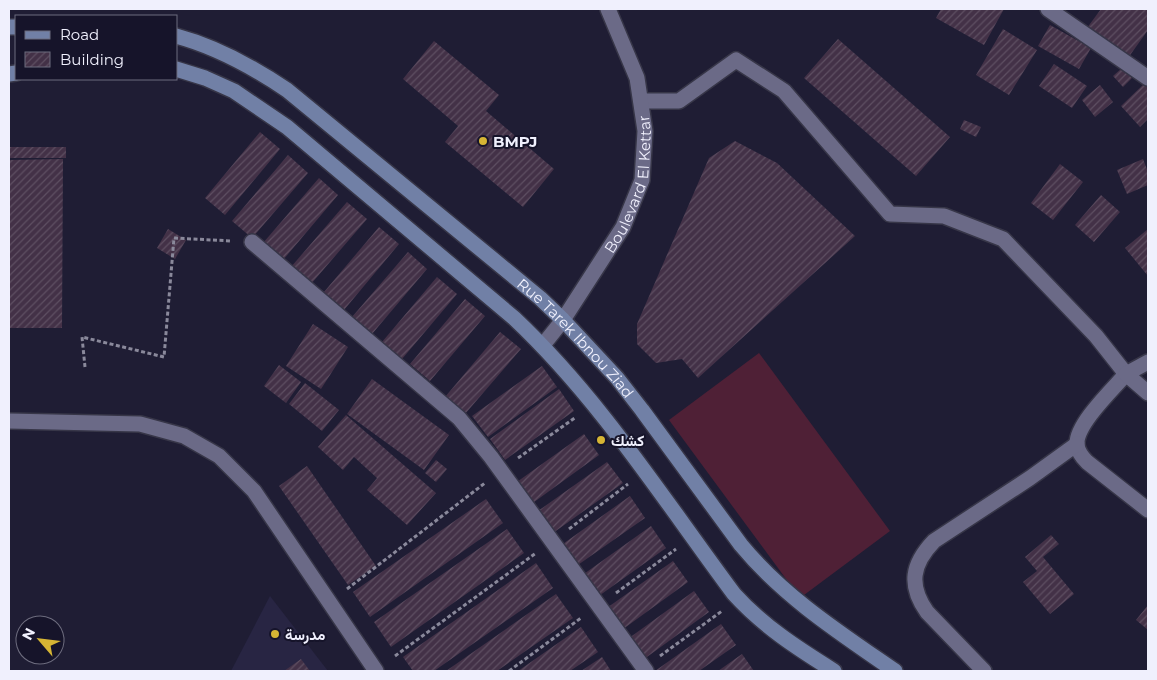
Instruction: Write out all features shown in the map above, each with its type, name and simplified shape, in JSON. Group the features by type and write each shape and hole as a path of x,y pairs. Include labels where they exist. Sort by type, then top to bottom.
{"street":[{"name":"Boulevard El Kettar","path":"543,345 563,320 623,227 642,180 644,131 637,78 608,9"},
{"path":"1048,9 1148,78"},
{"name":"Rue Tarek Ibnou Ziad","path":"178,37 213,49 248,65 287,90 540,298 595,353 637,404 756,563 798,602 895,671"},
{"path":"641,101 679,101 736,60 784,91 890,214 944,216 1003,239 1096,336 1126,374 1148,393"},
{"name":"Rue Tarek Ibnou Ziad","path":"178,70 205,78 234,91 287,127 514,318 543,345 625,445 734,594 752,614 799,650 834,671"},
{"path":"252,242 459,418 501,470 645,670"},
{"path":"1148,362 1126,374 1085,422 1079,433 1077,444 1080,454 1087,462 1148,510"},
{"path":"9,422 140,424 184,436 218,456 254,491 376,671"},
{"path":"984,671 926,612 915,587 915,570 923,553 934,541 1030,478 1077,444"}],"path":[{"path":"85,366 82,337 164,357 174,238 252,242"},
{"path":"347,590 501,470 576,416"},
{"path":"395,656 631,482"},
{"path":"509,671 678,547"},
{"path":"645,670 724,610"}],"shaded area":[{"path":"759,353 890,531 800,598 669,420"},
{"name":"مدرسة","path":"270,596 328,671 231,671"}],"building":[{"path":"941,9 1004,9 984,45 936,18"},
{"path":"1101,9 1148,9 1148,30 1128,58 1087,28"},
{"path":"1050,25 1091,48 1079,69 1038,46"},
{"path":"1003,29 1037,50 1009,95 976,75"},
{"path":"838,39 950,137 916,176 804,78"},
{"path":"434,41 499,95 486,111 554,169 523,207 445,142 458,126 403,79"},
{"path":"1054,64 1087,86 1072,108 1039,86"},
{"path":"1122,68 1132,78 1123,87 1113,76"},
{"path":"1147,81 1148,119 1140,127 1121,106"},
{"path":"1100,85 1113,102 1095,117 1082,100"},
{"path":"964,120 981,127 976,137 960,129"},
{"path":"260,132 280,149 225,215 205,198"},
{"path":"735,141 777,163 855,236 698,378 682,359 656,363 637,344 637,324 709,158"},
{"path":"9,147 66,147 66,158 9,158"},
{"path":"288,155 308,173 252,238 232,221"},
{"path":"63,159 62,328 9,328 9,160"},
{"path":"1143,159 1148,172 1148,185 1127,194 1117,170"},
{"path":"1060,164 1083,182 1053,220 1031,203"},
{"path":"319,178 338,195 283,260 263,243"},
{"path":"1101,195 1120,212 1094,242 1075,225"},
{"path":"347,202 367,219 311,284 291,267"},
{"path":"379,227 399,244 344,310 324,292"},
{"path":"168,229 186,240 175,259 157,248"},
{"path":"1148,229 1148,276 1125,248"},
{"path":"408,252 427,269 372,334 352,317"},
{"path":"437,277 457,294 402,359 382,342"},
{"path":"465,299 485,316 430,381 410,364"},
{"path":"313,324 348,347 321,389 286,366"},
{"path":"500,332 521,349 465,414 445,397"},
{"path":"279,365 301,382 286,403 264,386"},
{"path":"542,366 557,387 488,437 472,416"},
{"path":"372,379 449,435 424,470 347,414"},
{"path":"305,383 339,410 322,431 289,404"},
{"path":"559,389 574,411 505,460 490,439"},
{"path":"346,415 436,493 407,525 367,490 377,478 354,457 343,470 318,447"},
{"path":"584,434 599,455 530,505 514,484"},
{"path":"436,460 447,469 436,482 425,473"},
{"path":"607,462 623,483 553,533 538,511"},
{"path":"307,466 376,566 348,585 279,486"},
{"path":"630,496 645,518 575,567 560,546"},
{"path":"486,499 503,523 370,617 353,592"},
{"path":"651,526 666,548 596,598 581,576"},
{"path":"507,529 524,553 391,647 374,622"},
{"path":"1051,535 1059,544 1043,557 1074,594 1050,614 1023,582 1037,571 1025,557"},
{"path":"673,561 688,582 619,632 604,610"},
{"path":"536,563 553,588 434,671 413,671 403,657"},
{"path":"694,591 709,612 640,662 625,641"},
{"path":"556,594 573,618 497,671 446,671"},
{"path":"1148,605 1148,630 1136,620"},
{"path":"721,624 736,645 699,671 655,671"},
{"path":"581,627 598,652 570,671 518,671"},
{"path":"742,654 754,671 718,671"},
{"path":"602,657 611,671 581,671"},
{"path":"301,659 310,671 284,671"}],"place":[{"name":"BMPJ","path":"483,141"},
{"name":"كشك","path":"601,440"},
{"name":"مدرسة","path":"275,634"}]}
